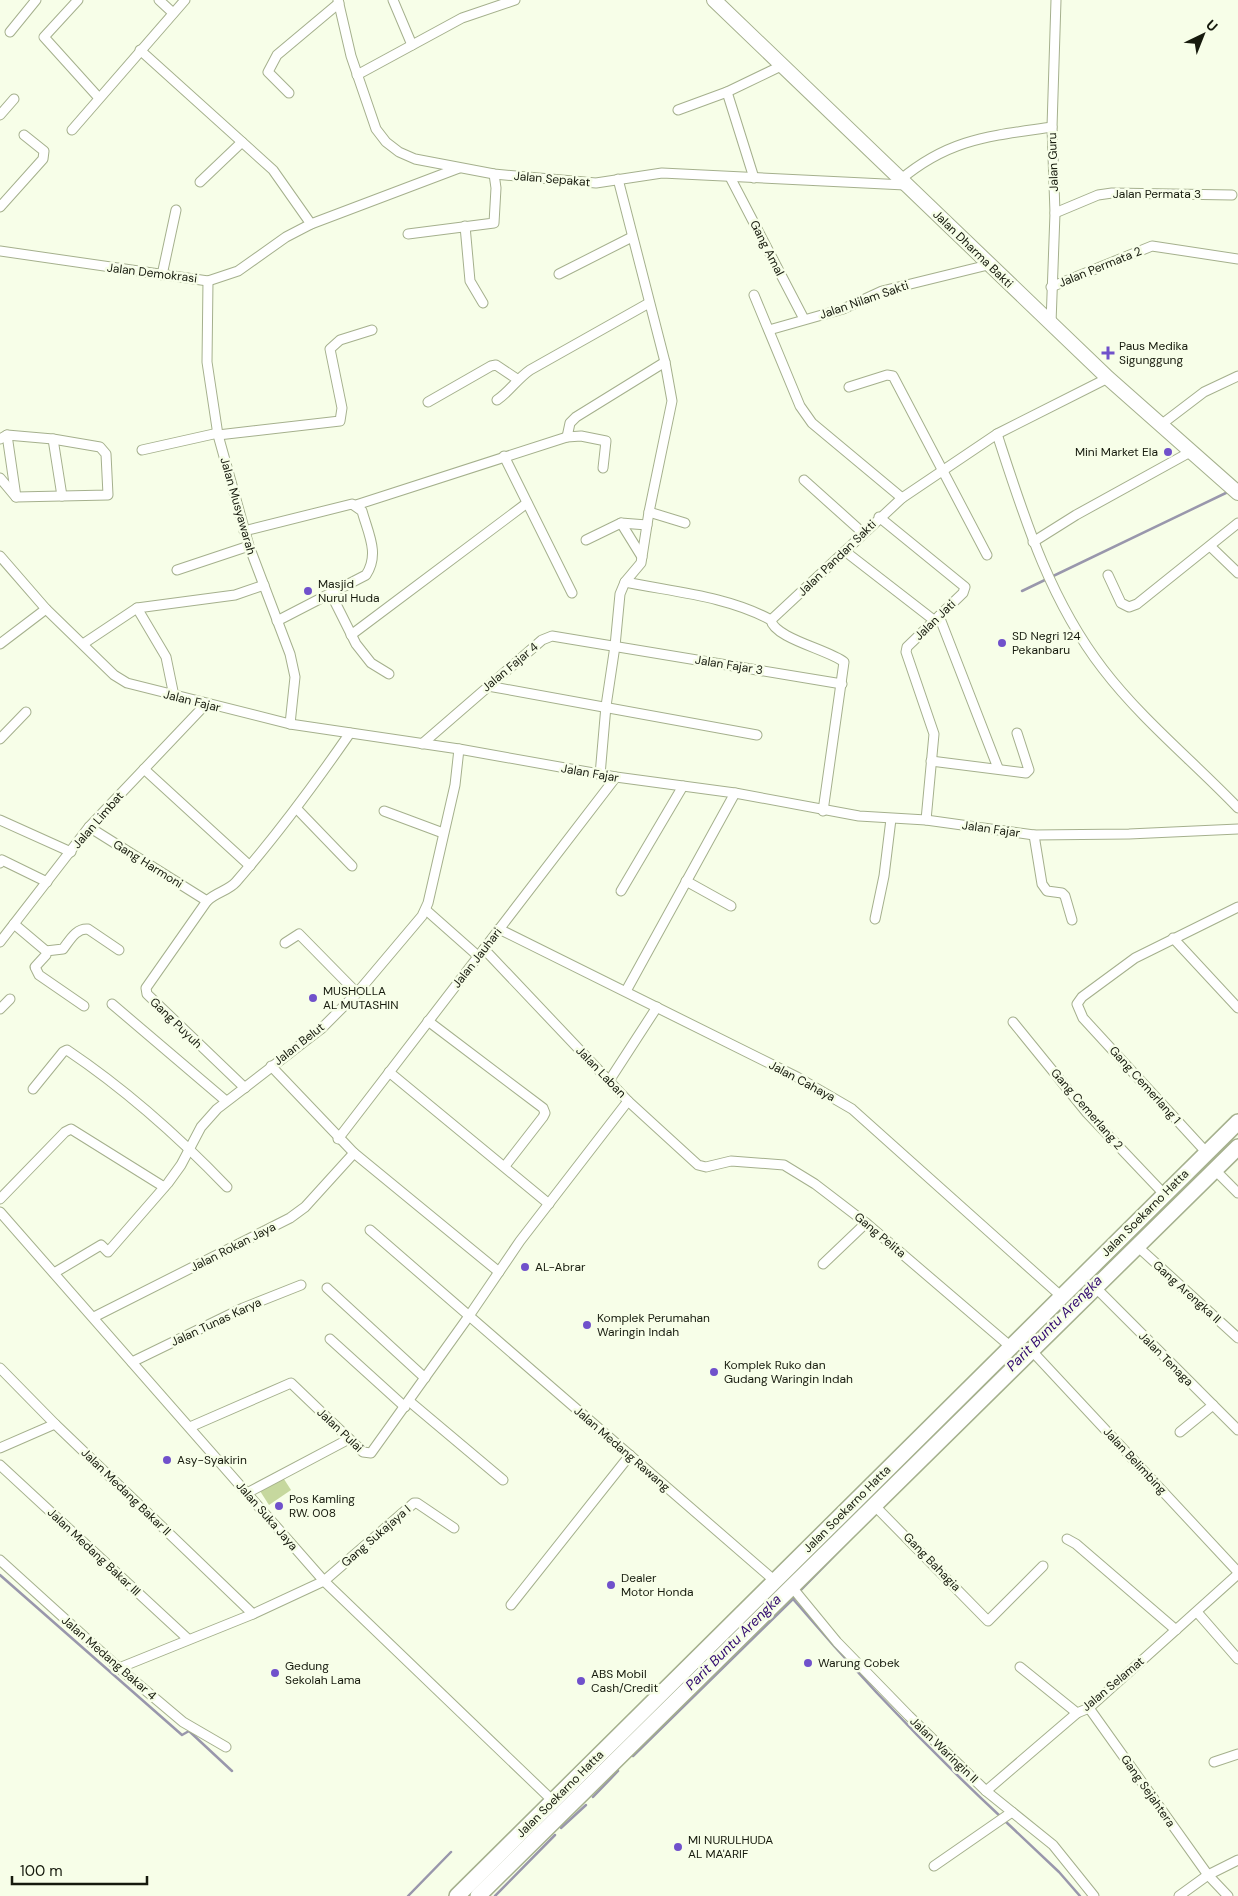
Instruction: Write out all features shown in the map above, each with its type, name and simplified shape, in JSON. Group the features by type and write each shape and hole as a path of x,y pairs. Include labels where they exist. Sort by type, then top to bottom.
{"main road":[{"name":"Jalan Dharma Bakti","path":"714,0 1108,378 1238,493"},
{"name":"Jalan Soekarno Hatta","path":"475,1892 553,1801 1238,1122"},
{"name":"Jalan Soekarno Hatta","path":"457,1896 475,1892 582,1795 874,1505 1216,1171 1238,1147"},
{"path":"926,1430 938,1444"}],"street":[{"path":"10,32 36,0"},
{"path":"159,0 173,14"},
{"path":"72,130 185,0"},
{"path":"393,0 412,45"},
{"path":"357,75 462,18 515,0"},
{"name":"Jalan Guru","path":"1051,323 1055,213 1052,127 1056,0"},
{"path":"73,2 44,38 98,98"},
{"path":"289,93 271,77 268,72 270,65 276,55 338,2"},
{"name":"Jalan Sepakat","path":"338,2 357,75 373,123 386,142 399,152 415,159 494,174 596,183 662,173 754,178 903,182"},
{"path":"140,50 273,170 311,224"},
{"path":"678,110 727,92 782,66"},
{"path":"727,92 754,178"},
{"path":"0,115 14,99"},
{"path":"903,182 920,163 967,141 1052,127"},
{"path":"0,207 43,159 44,151 24,134"},
{"path":"200,182 242,142"},
{"name":"Jalan Demokrasi","path":"0,251 208,281 238,271 286,236 311,224 459,168"},
{"path":"408,234 491,224 495,221 496,188 494,174"},
{"name":"Gang Amal","path":"730,177 804,319"},
{"path":"600,775 606,706 616,646 620,594 625,582 641,563 648,512 672,401 665,362 618,179"},
{"name":"Jalan Permata 3","path":"1055,213 1098,195 1112,193 1232,195"},
{"path":"162,275 176,210"},
{"path":"465,226 470,281 483,303"},
{"path":"559,274 632,237"},
{"name":"Jalan Permata 2","path":"1051,287 1152,246 1238,259"},
{"name":"Jalan Nilam Sakti","path":"768,330 843,309 882,291 988,264"},
{"name":"Jalan Musyawarah","path":"208,281 207,362 218,434 244,531 290,654 295,677 290,724"},
{"path":"754,295 800,406 812,423 902,498"},
{"path":"497,400 509,391 517,379 649,303"},
{"path":"142,450 218,434 340,421 342,408 330,349 340,340 372,330"},
{"path":"567,437 570,424 576,417 665,362"},
{"path":"428,402 491,366 496,365 517,379"},
{"path":"849,387 887,375 893,376 987,555"},
{"path":"1162,424 1204,392 1238,376"},
{"name":"Jalan Pandan Sakti","path":"771,620 846,552 879,517 902,498 997,434 1108,378"},
{"path":"997,434 1033,542 1045,571 1082,638 1119,689 1238,808"},
{"path":"244,531 356,505 567,437 581,436 606,441 603,468"},
{"path":"4,437 53,439 97,445 106,454 108,495 16,497 4,437"},
{"path":"53,439 62,496"},
{"path":"1033,542 1076,515 1192,452"},
{"path":"504,456 572,593"},
{"path":"0,478 16,497"},
{"path":"804,480 863,533"},
{"path":"351,635 527,503"},
{"path":"277,620 366,576 373,565 374,554 362,510 356,505"},
{"path":"648,512 685,523"},
{"name":"Jalan Jati","path":"879,517 964,586 963,593 907,647 906,652 934,734 926,820"},
{"path":"586,540 621,523 647,525"},
{"path":"621,523 642,557"},
{"path":"1108,575 1121,603 1129,607 1137,604 1238,523"},
{"path":"177,570 249,546"},
{"path":"1210,546 1238,573"},
{"path":"846,552 937,619 998,768"},
{"name":"Jalan Fajar","path":"0,556 46,609 114,675 127,683 205,705 290,724 459,749 600,775 735,793 823,811 891,819 926,820 1034,836 1238,829"},
{"path":"625,582 749,608 771,620 772,625 781,632 844,662 823,811"},
{"path":"83,644 137,608 235,595 264,585"},
{"path":"331,594 351,635 371,663 389,674"},
{"path":"137,608 166,657 174,696"},
{"path":"0,644 46,609"},
{"name":"Jalan Fajar 4","path":"422,744 547,637 616,646"},
{"name":"Jalan Fajar 3","path":"616,646 842,684"},
{"path":"488,686 757,735"},
{"name":"Jalan Limbat","path":"0,942 89,827 205,705"},
{"path":"0,739 26,712"},
{"path":"207,900 217,893 230,888 250,866 297,809 350,733"},
{"path":"931,760 1028,772 1017,733"},
{"name":"Jalan Belut","path":"54,1272 101,1245 108,1252 181,1166 189,1147 201,1127 226,1101 321,1029 357,993 426,910 458,768 459,749"},
{"path":"144,769 250,866"},
{"name":"Jalan Jauhari","path":"338,1139 616,777"},
{"path":"621,891 683,786"},
{"path":"626,991 735,793"},
{"path":"297,809 352,866"},
{"path":"384,811 443,833"},
{"path":"875,919 884,876 891,819"},
{"path":"0,820 71,852"},
{"name":"Gang Harmoni","path":"89,827 207,900"},
{"path":"1034,836 1042,884 1047,891 1062,893 1066,896 1072,920"},
{"path":"0,863 2,860 47,882"},
{"path":"686,881 732,906"},
{"name":"Gang Puyuh","path":"207,900 151,979 146,991 245,1088"},
{"path":"1238,907 1173,938 1238,1008"},
{"name":"Jalan Laban","path":"426,910 481,953 628,1101 698,1165 706,1168 731,1161"},
{"path":"14,924 46,951 62,949 82,928 88,929 119,950"},
{"name":"Jalan Cahaya","path":"499,929 797,1077 852,1109 1062,1297"},
{"path":"285,943 299,934 357,993"},
{"name":"Gang Cemerlang 1","path":"1173,938 1135,958 1082,998 1077,1004 1083,1018 1207,1153"},
{"path":"46,951 46,955 35,971 84,1006"},
{"path":"0,1009 10,999"},
{"path":"112,1004 226,1101"},
{"path":"609,1081 657,1007"},
{"path":"428,1021 543,1108 545,1113 543,1117 505,1166"},
{"name":"Gang Cemerlang 2","path":"1013,1022 1087,1113 1164,1194"},
{"path":"33,1089 63,1052 67,1050 87,1063 189,1147 227,1188"},
{"path":"271,1066 338,1139 499,1272"},
{"path":"390,1072 549,1204"},
{"name":"Jalan Pulai","path":"190,1427 288,1383 294,1386 363,1452 369,1454 407,1404 499,1272 628,1101"},
{"path":"0,1199 65,1132 71,1129 164,1188"},
{"name":"Jalan Rokan Jaya","path":"94,1317 290,1218 304,1207 354,1153"},
{"name":"Gang Pelita","path":"731,1161 784,1165 815,1184 866,1223 1011,1347"},
{"path":"1216,1171 1238,1193"},
{"name":"Jalan Suka Jaya","path":"0,1212 324,1581 553,1801"},
{"path":"824,1264 866,1223"},
{"name":"Jalan Medang Rawang","path":"370,1230 775,1581"},
{"name":"Gang Arengka II","path":"1138,1248 1238,1338"},
{"name":"Jalan Tunas Karya","path":"132,1362 243,1308 302,1285"},
{"path":"327,1288 425,1378"},
{"name":"Jalan Tenaga","path":"1096,1289 1238,1430"},
{"path":"330,1339 407,1404 503,1480"},
{"name":"Jalan Belimbing","path":"1032,1351 1236,1578"},
{"name":"Jalan Medang Bakar II","path":"0,1368 55,1424 253,1614"},
{"path":"1180,1432 1213,1405"},
{"path":"0,1448 55,1424"},
{"path":"247,1493 349,1439"},
{"path":"511,1605 630,1455"},
{"name":"Jalan Medang Bakar III","path":"0,1465 188,1639"},
{"name":"Gang Sukajaya I","path":"324,1581 414,1503 417,1503 454,1528"},
{"name":"Gang Bahagia","path":"874,1505 988,1620 1043,1566"},
{"path":"1067,1539 1076,1544 1176,1630"},
{"name":"Jalan Medang Bakar 4","path":"0,1560 119,1668 183,1722 226,1747"},
{"name":"Jalan Selamat","path":"986,1791 1077,1714 1089,1708 1236,1578"},
{"path":"119,1668 253,1614 324,1581"},
{"name":"Jalan Waringin II","path":"792,1588 837,1642 986,1791 1005,1816 1053,1845 1094,1896"},
{"path":"1197,1612 1238,1659"},
{"path":"1020,1667 1077,1714"},
{"name":"Gang Sejahtera","path":"1089,1708 1208,1875 1228,1896"},
{"path":"1214,1762 1238,1754"},
{"path":"934,1866 1005,1816"},
{"path":"1180,1896 1208,1875 1238,1860"}],"green space":[{"path":"282,1476 291,1490 269,1505 260,1491"}],"waterway":[{"path":"1022,591 1230,491"},
{"name":"Parit Buntu Arengka","path":"799,1592 848,1542"},
{"path":"0,1575 182,1735 189,1731 232,1771"},
{"name":"Parit Buntu Arengka","path":"633,1756 794,1598"},
{"path":"793,1599 894,1711 1001,1817"},
{"name":"Parit Buntu Arengka","path":"593,1797 618,1771"},
{"name":"Parit Buntu Arengka","path":"561,1828 586,1805"},
{"path":"1005,1821 1059,1872 1080,1896"},
{"name":"Parit Buntu Arengka","path":"495,1896 555,1835"},
{"path":"408,1896 451,1852"}],"place":[{"name":"Paus Medika Sigunggung","path":"1108,353"},
{"name":"Mini Market Ela","path":"1168,452"},
{"name":"Masjid Nurul Huda","path":"308,591"},
{"name":"SD Negri 124 Pekanbaru","path":"1002,643"},
{"name":"MUSHOLLA AL MUTASHIN","path":"313,998"},
{"name":"AL-Abrar","path":"525,1267"},
{"name":"Komplek Perumahan Waringin Indah","path":"587,1325"},
{"name":"Komplek Ruko dan Gudang Waringin Indah","path":"714,1372"},
{"name":"Asy-Syakirin","path":"167,1460"},
{"name":"Pos Kamling RW. 008","path":"279,1506"},
{"name":"Dealer Motor Honda","path":"611,1585"},
{"name":"Warung Cobek","path":"808,1663"},
{"name":"Gedung Sekolah Lama","path":"275,1673"},
{"name":"ABS Mobil Cash/Credit","path":"581,1681"},
{"name":"MI NURULHUDA AL MA'ARIF","path":"678,1847"}]}
